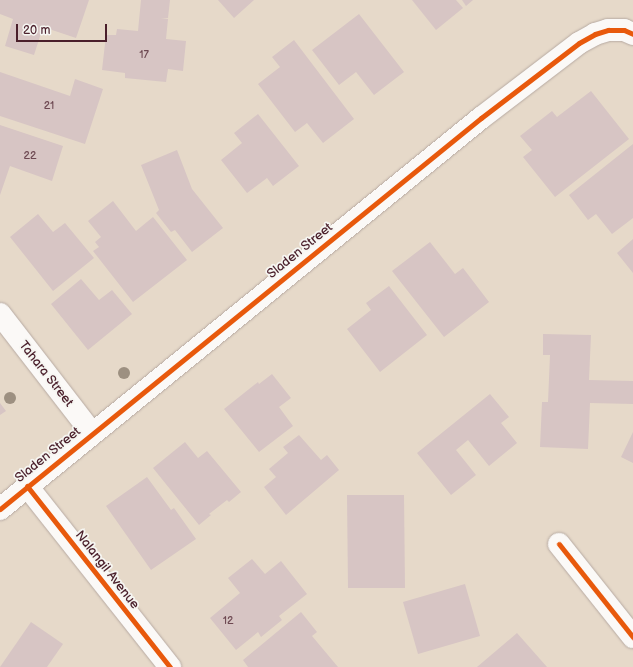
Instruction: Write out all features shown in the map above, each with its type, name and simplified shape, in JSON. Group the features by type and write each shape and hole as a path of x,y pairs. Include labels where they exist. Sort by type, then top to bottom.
{"street":[{"name":"Sladen Street","path":"0,509 481,118 579,43 601,32 629,32"},
{"name":"Tahara Street","path":"0,314 92,433"},
{"name":"Nalangil Avenue","path":"27,486 170,667"},
{"path":"559,544 633,637"}],"building":[{"path":"0,0 89,0 76,38 43,27 34,55 5,46 13,19 0,14"},
{"path":"141,0 170,0 168,18 161,18 168,19 166,39 186,41 183,71 168,69 166,82 125,78 125,73 102,70 106,35 116,35 117,29 138,31"},
{"path":"218,0 254,0 234,18"},
{"path":"412,0 456,0 463,8 436,30"},
{"path":"462,0 473,0 466,6"},
{"path":"359,14 404,72 374,95 356,72 339,85 312,50"},
{"path":"294,40 354,119 323,143 307,123 295,132 258,84 280,67 272,57"},
{"path":"0,72 70,96 75,79 103,89 85,144 0,116"},
{"path":"591,91 629,139 555,197 523,157 532,150 520,136 552,111 557,117"},
{"path":"258,114 299,166 273,186 267,178 247,193 221,160 242,143 234,133"},
{"path":"0,125 63,146 52,181 10,166 0,195"},
{"path":"633,144 633,218 612,234 596,214 588,220 569,195"},
{"path":"177,150 192,189 223,228 192,252 175,230 171,232 156,213 159,210 141,165"},
{"path":"113,201 136,231 153,217 187,260 133,302 93,251 99,247 95,242 101,237 88,221"},
{"path":"38,214 53,232 65,223 94,258 53,291 10,237"},
{"path":"633,239 633,273 617,253"},
{"path":"430,242 455,274 463,268 489,302 444,337 392,271"},
{"path":"81,279 99,300 112,290 132,314 88,350 51,304"},
{"path":"389,286 427,335 380,372 347,329 371,310 366,303"},
{"path":"543,334 591,335 589,380 633,381 633,404 590,403 588,449 540,447 542,402 548,402 550,355 543,355"},
{"path":"272,374 291,398 279,407 293,426 259,452 224,409 258,382 259,384"},
{"path":"490,394 509,417 501,423 517,443 489,466 468,440 456,450 476,475 451,495 417,453"},
{"path":"0,403 6,411 0,415"},
{"path":"633,432 633,463 621,457"},
{"path":"299,435 321,460 327,455 339,470 286,515 264,487 276,477 269,469 288,453 283,447"},
{"path":"185,442 198,458 207,451 241,492 229,502 227,500 209,514 211,515 199,525 153,468"},
{"path":"147,477 171,510 174,508 196,539 151,570 106,506"},
{"path":"347,495 404,495 405,588 348,588"},
{"path":"252,559 265,574 281,561 307,594 279,616 282,620 261,637 258,632 236,650 210,618 240,593 228,578"},
{"path":"465,584 480,636 418,654 403,602"},
{"path":"301,612 317,632 312,636 338,667 248,667 243,660"},
{"path":"31,622 63,644 47,667 0,667"},
{"path":"517,633 547,667 477,667"}],"cycle path":[{"path":"0,509 481,118 579,43 595,34 608,30 624,30 633,34"},
{"path":"27,486 170,667"},
{"path":"559,544 633,637"}]}
